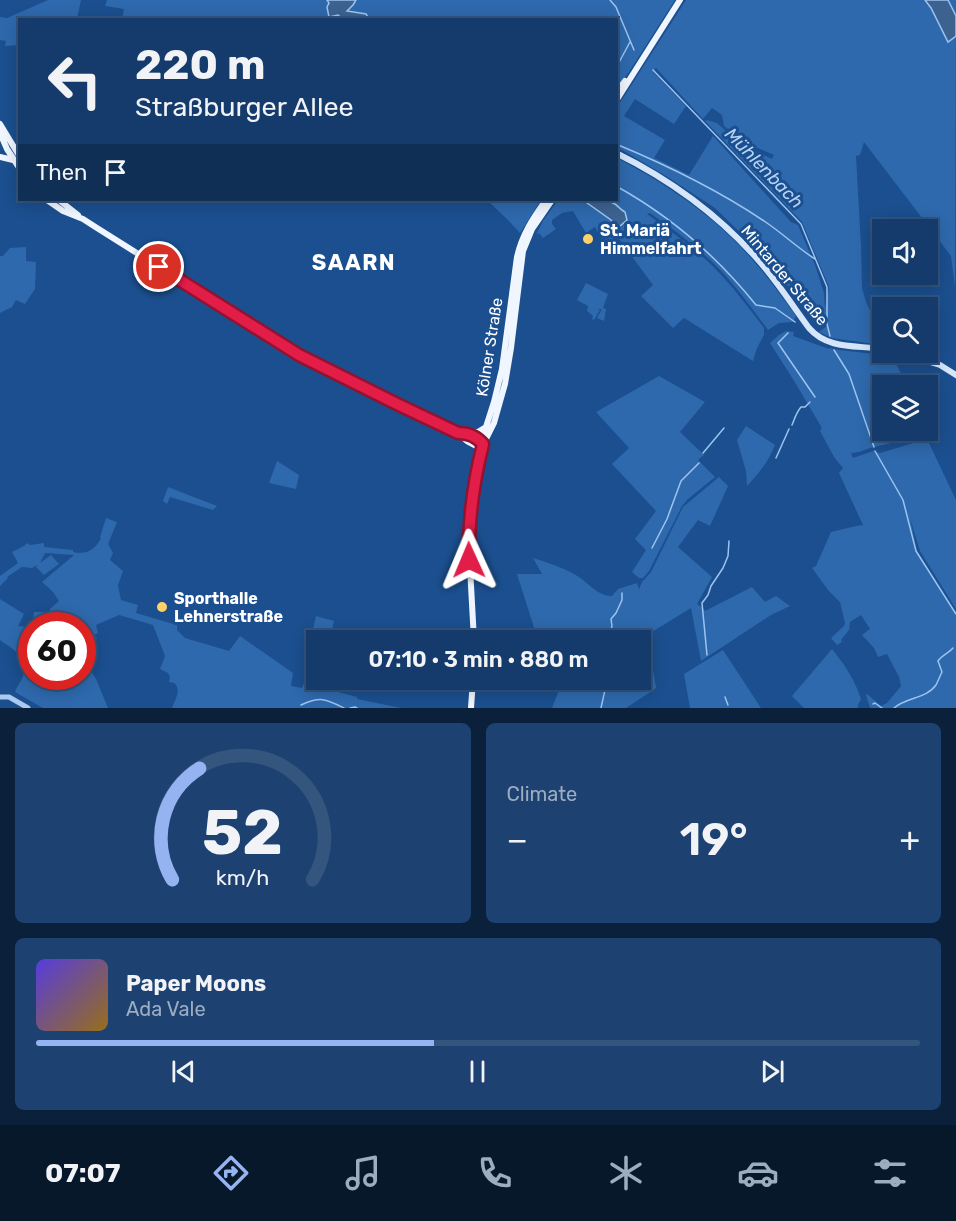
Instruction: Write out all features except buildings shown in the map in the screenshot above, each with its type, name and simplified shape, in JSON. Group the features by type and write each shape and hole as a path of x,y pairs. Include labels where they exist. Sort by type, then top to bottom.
{"main road":[{"path":"618,98 680,0"},
{"path":"618,91 637,67"},
{"path":"0,124 4,140 16,158"},
{"name":"Mintarder Straße","path":"618,154 666,180 733,233 759,261 809,328 818,336 832,343 872,348"},
{"path":"0,157 16,158"},
{"path":"48,201 63,211 83,219"},
{"path":"60,201 83,219 299,355 397,404 480,440 483,447"},
{"path":"515,289 520,244 527,228 545,201"},
{"path":"515,289 525,245 532,229 551,201"},
{"name":"Kölner Straße","path":"473,630 468,531 472,492 486,427 502,369 515,289"},
{"name":"Kölner Straße","path":"483,447 490,433 505,384 512,348 515,289"},
{"path":"933,363 956,375"},
{"path":"462,433 478,432 486,427"},
{"path":"471,708 472,690"}],"street":[{"path":"0,697 6,696 28,708"}],"shaded area":[{"path":"48,0 81,0 77,18 18,18 18,45 5,46 6,41 0,40 0,17 7,18"},
{"path":"107,0 675,0 618,88 618,18 122,18 124,9 105,6"},
{"path":"327,0 356,0 347,11 366,14 368,18 342,18 338,15 329,17 327,7 329,3"},
{"path":"686,0 956,0 955,287 951,256 938,239 938,219 923,219 864,142 860,155 856,156 862,288 872,314 872,344 832,338 819,332 827,326 824,313 813,321 755,247 715,208 618,148 618,106","holes":["656,68 703,119 712,108 722,115 724,126 742,141 774,155 772,159 742,145 717,123 705,121 802,222 829,287 825,309 824,293 798,225 791,222 713,136 689,175 654,158 665,140 624,116 635,99 674,124 686,106 653,72"]},
{"path":"925,0 948,0 956,16 956,36 948,42 931,8"},
{"path":"618,159 688,201 720,227 756,264 796,316 793,322 779,323 768,330 717,266 679,234 650,213 647,214 706,259 734,289 764,328 764,335 753,361 684,318 673,328 641,296 653,285 619,239 605,245 595,227 586,233 573,211 562,213 552,220 556,229 543,238 539,233 536,235 557,201 618,201"},
{"path":"490,201 540,201 520,233"},
{"path":"584,201 610,201 625,212 627,220 620,226 614,225 611,220"},
{"path":"26,247 26,261 36,262 35,289 25,304 16,300 12,307 0,313 0,256 3,256 10,248"},
{"path":"586,283 608,294 603,308 606,309 604,321 597,318 602,309 597,309 600,310 594,320 587,311 588,306 577,300"},
{"path":"786,331 794,332 793,336 829,349 872,354 872,363 896,363 902,375 872,375 872,441 899,441 851,453 853,458 873,451 880,453 920,441 928,441 956,500 956,609 920,551 910,518 917,551 956,613 956,708 870,708 867,694 881,706 887,703 901,686 887,654 878,657 874,648 862,635 870,629 861,615 850,622 849,630 841,640 842,642 837,645 831,638 845,623 840,602 812,568 816,566 831,532 863,525 839,473 843,468 834,457 820,431 822,428 770,343"},
{"path":"659,376 705,402 680,432 704,455 698,460 715,477 682,506 649,571 643,578 639,578 632,572 646,550 635,539 656,511 612,464 629,448 596,412"},
{"path":"746,426 775,445 763,467 747,486 746,471 737,440"},
{"path":"277,461 299,475 296,489 269,483"},
{"path":"719,477 728,486 710,526 698,520 678,547 712,577 697,604 705,611 752,587 765,602 776,596 790,606 771,615 701,661 691,608 651,633 651,630 535,630 517,574 542,574 533,558 569,571 601,594 612,596 618,589 637,583 639,589 651,572 683,507"},
{"path":"168,487 217,506 213,510 170,497 167,504 163,501"},
{"path":"106,518 117,522 108,544 113,553 110,560 123,571 118,585 121,600 138,605 136,613 177,625 177,630 185,638 229,651 240,636 293,673 291,686 302,688 304,683 306,690 330,690 357,697 357,699 401,708 172,708 177,689 174,683 169,682 168,673 160,669 165,656 153,625 119,615 96,625 96,612 46,612 50,611 59,601 42,582 74,555 45,553 40,563 51,555 59,564 44,575 36,567 37,565 32,568 22,567 7,577 0,586 0,576 18,563 12,552 27,543 30,545 44,543 44,547 73,550 78,553 93,548 99,542"},
{"path":"0,599 21,612 18,612 18,653 0,640"},
{"path":"316,616 334,621 332,630 313,630"},
{"path":"832,649 856,685 861,699 858,708 804,708 792,696"},
{"path":"723,650 761,708 690,708 684,674"},
{"path":"651,658 655,689 626,708 552,708 559,690 651,690"},
{"path":"96,679 108,708 43,708 15,692 18,686 18,690 96,690"}],"waterway":[{"name":"Mühlenbach","path":"610,0 616,7 634,50"},
{"path":"618,64 630,42"},
{"name":"Mühlenbach","path":"653,70 801,224 827,287 827,324 830,336"},
{"path":"618,145 675,170 731,200 767,223 815,259"},
{"path":"618,187 656,211 692,238 756,305 775,308 795,322"},
{"path":"788,333 778,343 815,397"},
{"name":"Mühlenbach","path":"834,350 849,374 874,447"},
{"path":"792,425 801,407 805,407 810,402"},
{"name":"Mühlenbach","path":"703,453 724,428"},
{"path":"776,458 789,429"},
{"name":"Mühlenbach","path":"875,451 903,500 916,551 956,614"},
{"name":"Mühlenbach","path":"652,548 667,519 681,481 699,463"},
{"path":"707,655 702,603 723,568 728,556 729,541"},
{"name":"Mühlenbach","path":"611,630 611,619 622,600 622,593"},
{"path":"894,708 932,690 942,672 938,661 953,648"},
{"name":"Mühlenbach","path":"601,708 605,690"},
{"path":"725,697 728,705"},
{"path":"301,705 314,700 323,700 344,708"},
{"path":"873,704 882,708"},
{"path":"350,708 357,708"}],"place":[{"name":"St. Mariä Himmelfahrt","path":"588,239"},
{"name":"Sporthalle Lehnerstraße","path":"162,607"}],"district":[{"name":"SAARN","path":"354,262"}],"route":[{"path":"159,267 299,355 411,411 458,433 465,433 480,440 483,444 472,492 468,531 469,560"}]}
